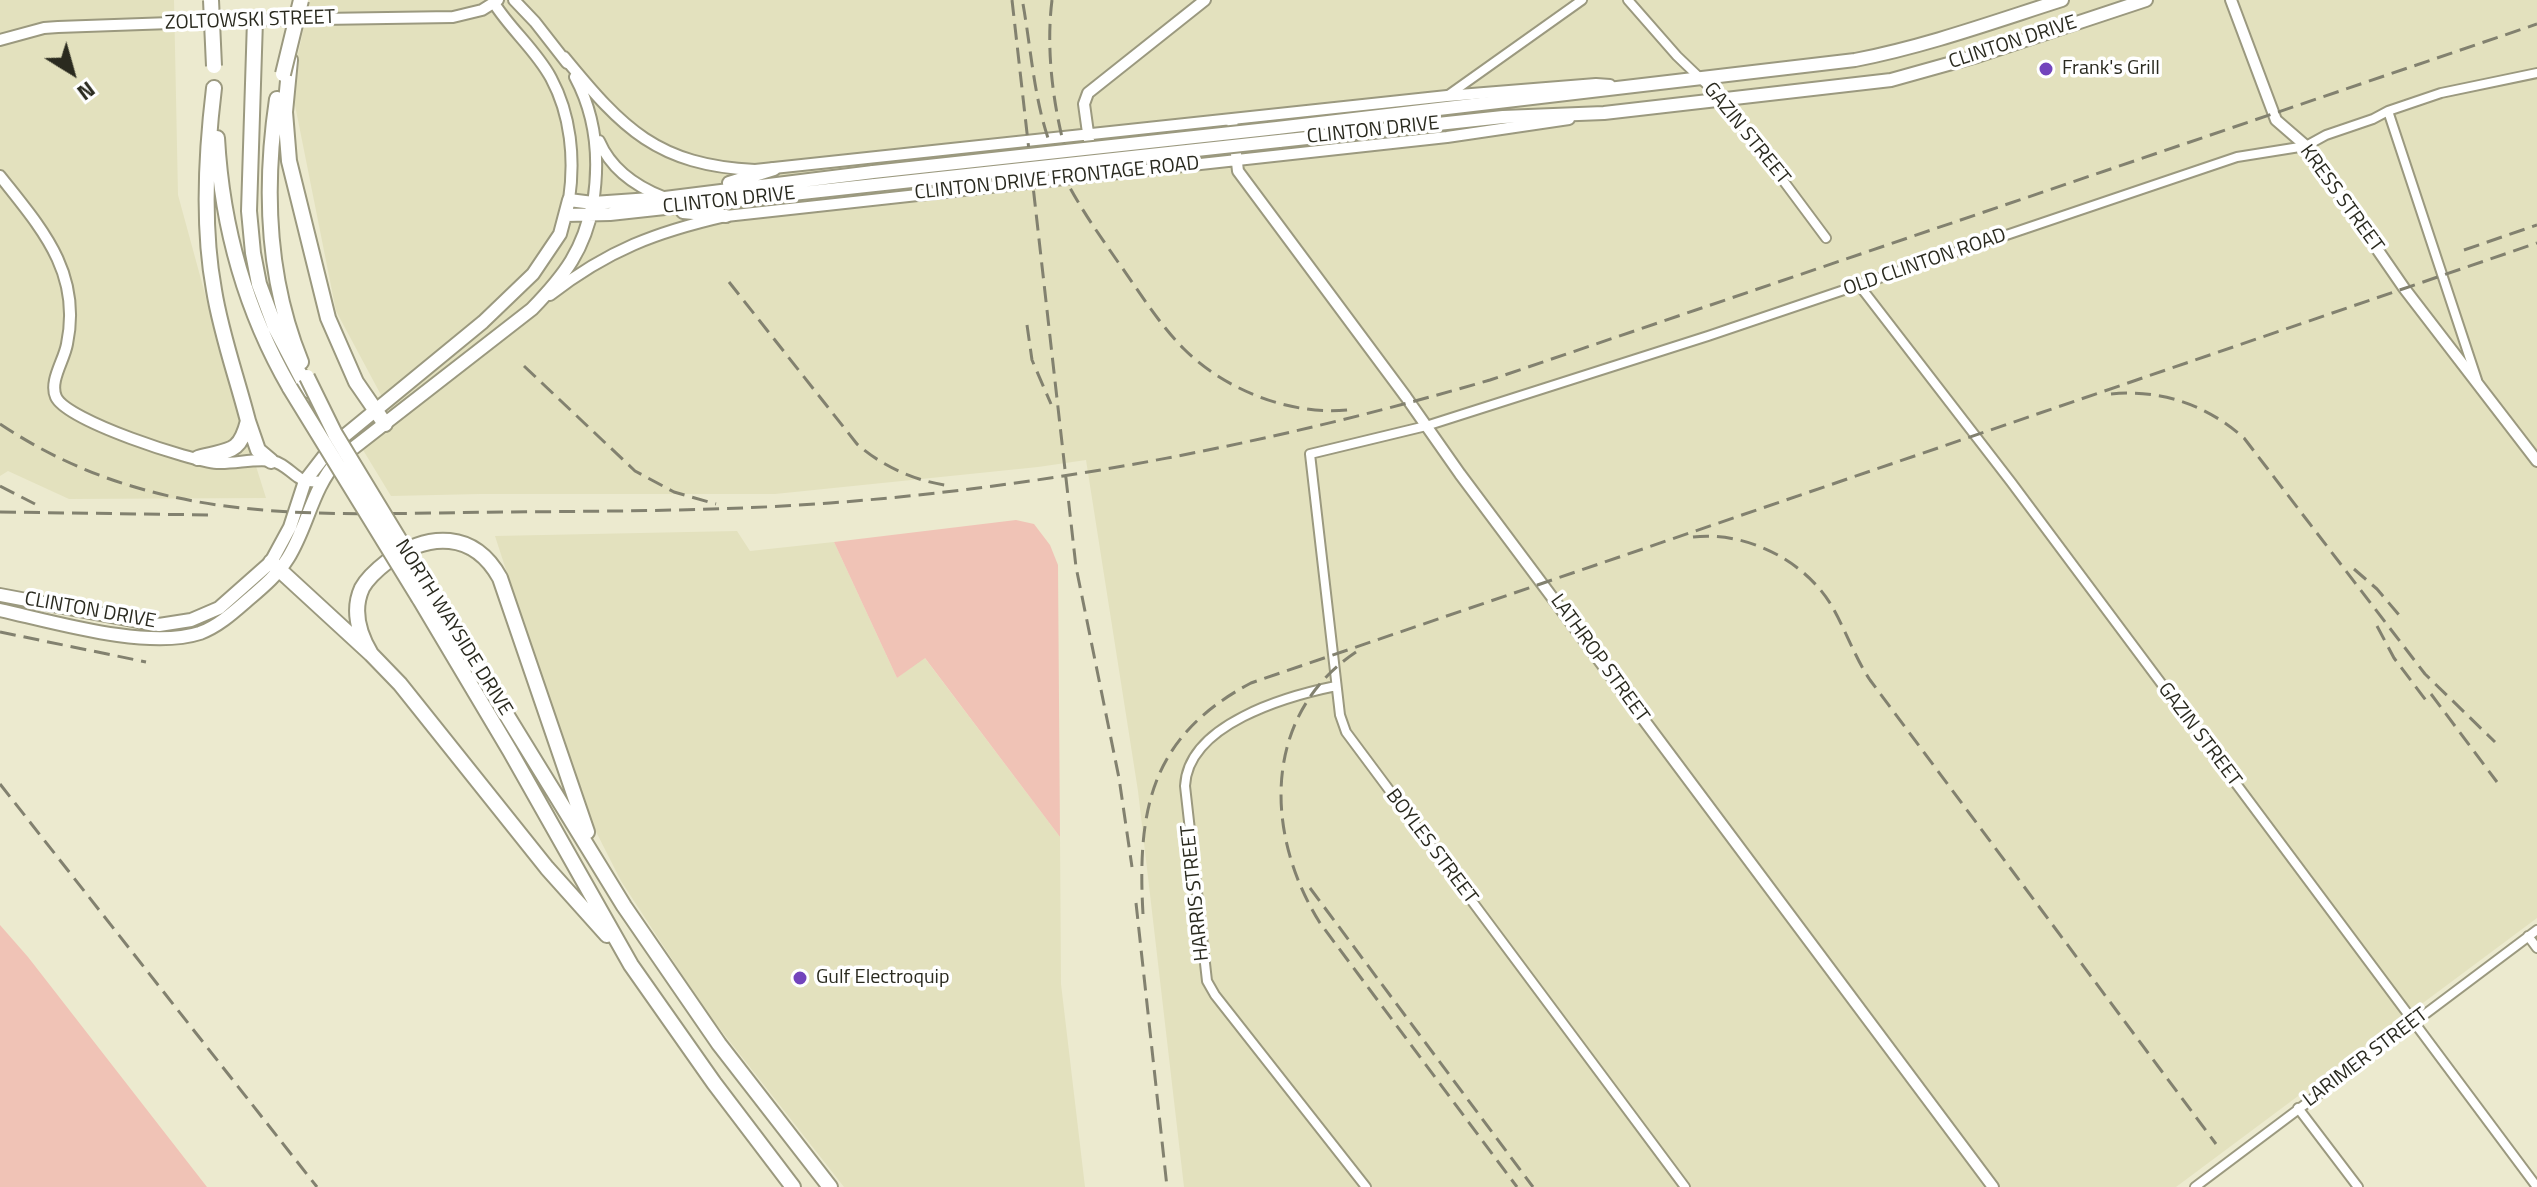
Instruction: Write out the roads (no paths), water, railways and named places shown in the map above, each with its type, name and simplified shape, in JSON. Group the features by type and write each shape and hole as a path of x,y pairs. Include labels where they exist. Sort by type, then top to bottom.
{"main road":[{"name":"NORTH WAYSIDE DRIVE","path":"211,0 221,190 234,256 260,332 300,382 335,434 631,965 705,1071 793,1187"},
{"name":"NORTH WAYSIDE DRIVE","path":"301,0 272,138 270,215 283,302 300,382 425,595 605,874 691,1004 830,1187"},
{"name":"CLINTON DRIVE","path":"566,215 590,216 651,210 874,179 1278,134 1620,86 1855,60 1909,50 2062,0"},
{"name":"CLINTON DRIVE","path":"1278,134 1503,117 1604,113 1891,80 2034,38 2146,0"},
{"path":"2025,12 2034,38"},
{"path":"255,20 249,211 253,253 269,312 300,382"},
{"path":"286,76 289,161 321,290 340,349 385,424"},
{"path":"214,88 208,159 211,276 248,421 258,450 271,461"},
{"path":"691,194 774,169"},
{"name":"CLINTON DRIVE","path":"0,595 137,622 168,624 191,620 219,608 275,566 305,481 332,446 504,303 533,274 560,234 569,200 593,203 874,179"},
{"name":"CLINTON DRIVE","path":"0,610 135,638 176,638 199,633 227,618 296,542 321,482 338,460 532,309 561,280 573,261 593,203"},
{"path":"651,210 726,216"},
{"path":"504,303 517,321"},
{"path":"396,393 406,407"},
{"path":"198,458 225,453 236,447 244,437 248,421"},
{"path":"371,654 361,634 357,608 363,587 382,566 413,547 436,540 460,543 482,553 500,578 583,824 605,874"},
{"path":"275,566 400,684 547,868 631,965"}],"street":[{"path":"514,0 564,57 578,82 602,148 614,165 633,182 665,198"},
{"path":"1093,175 1084,104 1088,93 1205,0"},
{"path":"1447,96 1582,0"},
{"name":"GAZIN STREET","path":"1628,0 1724,101 1826,238"},
{"name":"KRESS STREET","path":"2231,0 2276,120 2306,146 2404,288 2537,461"},
{"path":"496,1 551,77 558,96 569,129 573,158 569,200"},
{"name":"ZOLTOWSKI STREET","path":"0,40 44,28 453,17 482,10 496,1"},
{"name":"CLINTON DRIVE FRONTAGE ROAD","path":"564,57 627,127 697,163 722,168 774,169 1447,96 1596,84 1620,86"},
{"name":"OLD CLINTON ROAD","path":"1310,454 1426,426 1859,285 2237,157 2306,146 2326,135 2441,93 2537,73"},
{"name":"KRESS STREET","path":"2388,111 2479,384"},
{"name":"CLINTON DRIVE FRONTAGE ROAD","path":"532,309 572,278 631,245 671,229 726,216 1447,137 1604,113"},
{"name":"LATHROP STREET","path":"1232,120 1238,171 1993,1187"},
{"path":"593,203 597,156 594,129"},
{"path":"0,176 48,238 65,278 70,319 67,348 54,383 60,403 68,410 120,435 218,463 271,461 287,467 305,481 321,482"},
{"name":"GAZIN STREET","path":"1859,285 2020,495 2537,1187"},
{"name":"BOYLES STREET","path":"1310,454 1340,715 1351,739 1685,1187"},
{"name":"HARRIS STREET","path":"1336,686 1279,701 1233,723 1192,759 1185,786 1207,981 1361,1185"},
{"name":"LARIMER STREET","path":"2195,1187 2537,930"},
{"path":"2528,936 2537,948"},
{"path":"2298,1108 2358,1187"}],"railway":[{"path":"1012,0 1076,567 1119,778 1132,867"},
{"path":"1052,0 1050,43 1053,88 1072,173"},
{"path":"1023,4 1040,108 1055,158 1089,219 1166,329 1201,364 1241,389 1286,405 1332,411 1355,409"},
{"path":"0,424 61,459 122,483 184,499 310,513 630,511 790,506 914,495 1081,473 1246,442 1490,380 2537,24"},
{"path":"2464,250 2537,225"},
{"path":"1143,914 1143,841 1157,779 1171,752 1191,727 1217,704 1251,683 2537,243"},
{"path":"729,282 857,444 901,472 952,486"},
{"path":"1027,325 1032,360 1051,404"},
{"path":"524,366 635,471 674,492 716,504"},
{"path":"2111,394 2148,394 2182,402 2215,416 2244,438 2425,674 2495,742"},
{"path":"0,486 35,504"},
{"path":"0,512 212,515"},
{"path":"1693,537 1732,539 1770,551 1788,561 1818,587 1830,603 1870,680 2216,1144"},
{"path":"2354,569 2377,589 2399,615"},
{"path":"2377,626 2394,658 2428,703"},
{"path":"0,632 146,662"},
{"path":"1356,652 1325,678 1303,708 1289,742 1282,778 1282,815 1289,852 1302,888 1320,923 1517,1187"},
{"path":"2431,694 2497,782"},
{"path":"0,784 317,1187"},
{"path":"1310,888 1533,1187"},
{"path":"1136,903 1167,1187"}],"place":[{"name":"Frank's Grill","path":"2046,69"},
{"name":"Gulf Electroquip","path":"800,978"}]}
